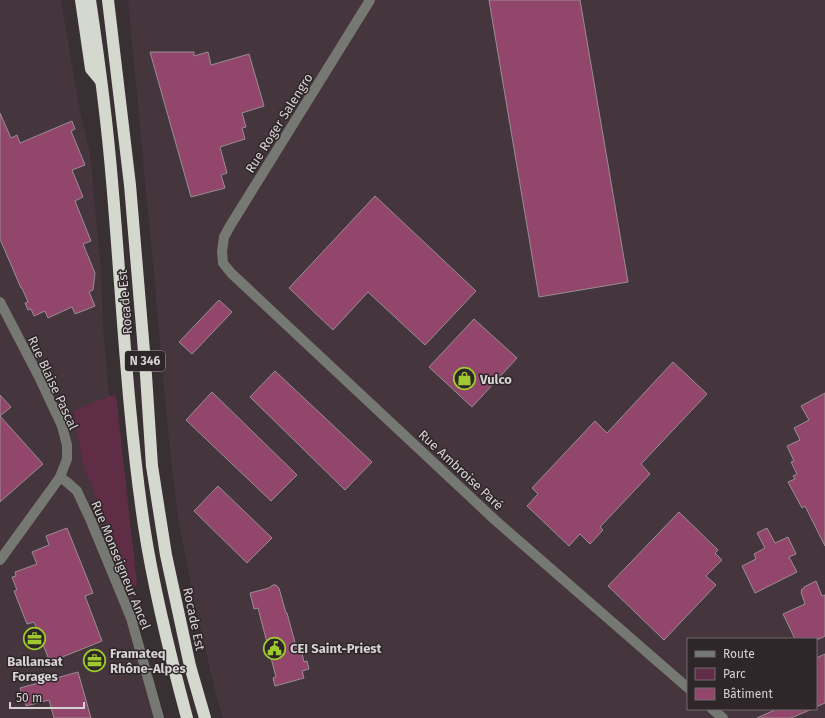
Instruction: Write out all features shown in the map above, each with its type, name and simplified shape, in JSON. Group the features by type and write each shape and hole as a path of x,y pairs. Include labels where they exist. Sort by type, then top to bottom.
{"highway":[{"path":"81,0 91,69 102,82"},
{"name":"Rocade Est","path":"90,0 102,82 112,181 135,458 144,527 159,605 176,679 187,718"},
{"name":"Rocade Est","path":"108,0 130,185 152,466 166,555 190,666 205,718"}],"street":[{"name":"Rue Roger Salengro","path":"223,263 222,252 224,238 230,226 370,0"},
{"name":"Rue Ambroise Paré","path":"223,263 231,273 495,520 687,687"},
{"name":"Rue Blaise Pascal","path":"0,302 39,377 62,426 67,445 67,458 60,477 0,560"},
{"name":"Rue Monseigneur Ancel","path":"60,477 77,491 131,618 159,718"},
{"path":"713,710 723,718"}],"shaded area":[{"path":"0,0 61,0 81,117 90,154 101,269 103,324 109,396 73,412 83,466 133,588 134,639 155,718 0,718"},
{"path":"128,0 825,0 825,718 223,718 217,699 196,609 179,525 168,432"}],"green space":[{"path":"116,395 137,584 133,588 83,466 73,411 109,396"}],"building":[{"path":"489,0 580,0 628,282 539,297"},
{"path":"150,52 194,52 194,56 208,52 211,65 249,54 264,106 242,113 246,127 242,128 245,139 220,147 227,173 221,175 225,188 191,197"},
{"path":"0,113 11,138 17,135 20,143 72,121 75,129 71,131 85,165 72,170 83,197 75,201 91,241 83,244 95,273 93,290 89,292 95,306 75,314 72,307 48,318 45,311 34,316 31,309 28,310 25,303 28,302 0,239"},
{"path":"375,196 476,291 425,345 368,292 333,330 289,288"},
{"path":"219,300 232,312 192,354 179,342"},
{"path":"474,319 517,358 472,407 429,367"},
{"path":"673,362 707,394 641,464 650,474 600,527 603,530 590,544 580,534 569,546 527,506 538,494 532,488 595,421 607,433"},
{"path":"275,371 372,462 345,490 250,397"},
{"path":"212,392 297,475 271,501 186,420"},
{"path":"825,393 825,546 805,506 802,508 788,482 795,479 793,476 797,474 791,462 794,461 787,446 800,440 794,428 809,420 801,406"},
{"path":"0,395 11,407 0,416"},
{"path":"0,416 43,464 0,502"},
{"path":"218,486 272,538 247,563 194,511"},
{"path":"679,512 718,550 715,553 722,560 706,576 716,585 664,640 608,586"},
{"path":"67,528 93,593 85,596 102,641 50,662 34,622 27,624 14,591 17,590 12,577 16,576 15,572 37,564 32,552 49,545 46,536"},
{"path":"767,528 775,543 788,537 796,554 789,557 797,572 755,593 742,566 756,559 754,554 765,548 757,533"},
{"path":"816,581 822,596 825,595 825,636 819,639 795,638 783,614 805,604 801,592 804,587"},
{"path":"276,585 279,588 297,650 301,649 304,662 307,661 309,669 302,671 304,678 275,686 273,678 276,677 258,608 254,609 250,593 269,588"},
{"path":"825,654 825,703 817,707 817,658"},
{"path":"78,672 91,718 54,718 49,700 26,706 20,688"},
{"path":"775,710 810,710 791,718 757,718"}],"place":[{"name":"Vulco","path":"464,379"},
{"name":"Ballansat Forages","path":"35,639"},
{"name":"CEI Saint-Priest","path":"274,648"},
{"name":"Framateq Rhône-Alpes","path":"94,660"}]}
